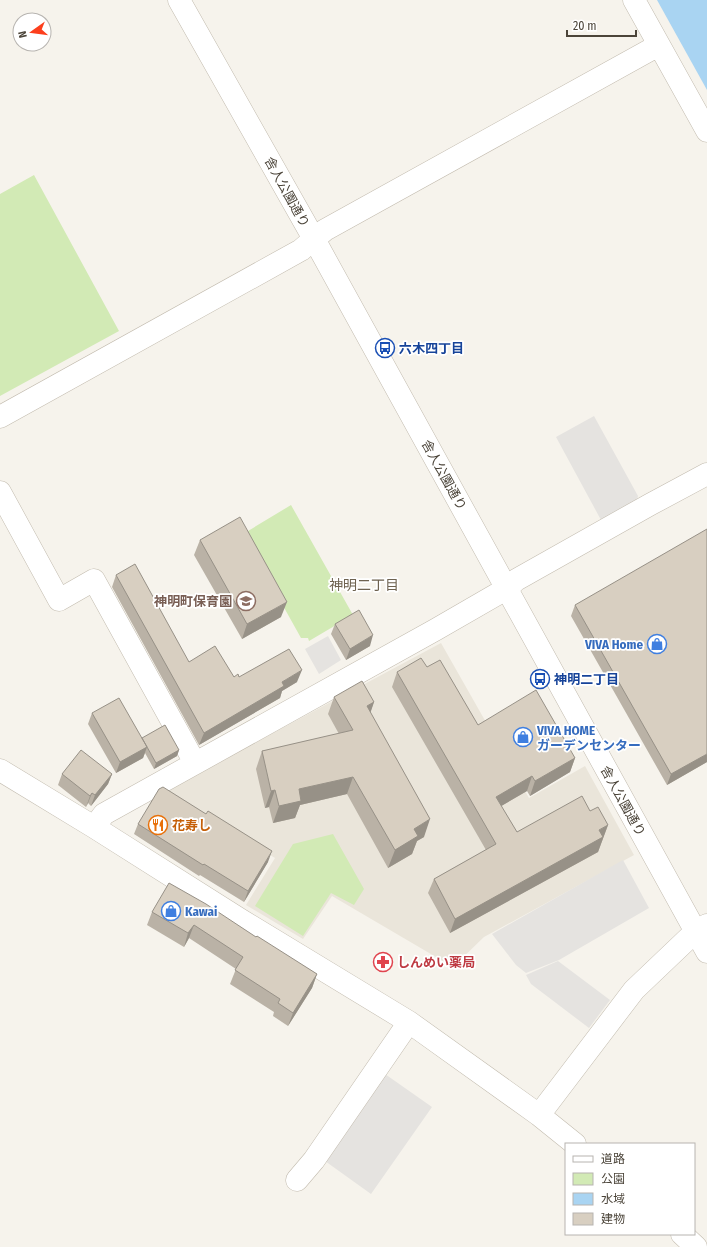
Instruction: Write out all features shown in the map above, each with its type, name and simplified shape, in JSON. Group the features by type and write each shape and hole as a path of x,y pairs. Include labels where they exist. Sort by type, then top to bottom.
{"street":[{"name":"舎人公園通り","path":"179,0 314,239 506,588 701,928 707,952"},
{"path":"634,0 707,131"},
{"path":"0,418 301,250 332,226 659,45"},
{"path":"94,827 104,814 435,630 506,588 516,580 707,474"},
{"path":"0,492 59,600 94,580 195,763"},
{"path":"0,770 94,827 241,920 409,1022 539,1116 574,1143"},
{"path":"539,1116 634,990 701,928"},
{"path":"297,1180 314,1160 409,1022"},
{"path":"683,1235 696,1247"}],"shaded area":[{"path":"594,416 638,496 636,503 601,520 556,437"},
{"path":"328,636 341,660 319,674 305,649"},
{"path":"441,643 529,798 585,766 634,855 484,937 453,967 332,896 303,939 246,905 275,858 165,791"},
{"path":"623,860 649,908 559,960 526,973 516,965 492,934"},
{"path":"558,961 610,1000 589,1028 531,984 526,975"},
{"path":"385,1074 432,1107 371,1194 325,1161"}],"green space":[{"path":"34,175 119,331 0,396 0,194"},
{"path":"291,505 353,615 309,641 308,638 301,638 243,534"},
{"path":"333,834 364,889 354,905 331,893 303,936 255,906 293,844"}],"water":[{"path":"657,0 707,0 707,90"}],"building":[{"path":"240,517 287,602 247,624 200,540"},
{"path":"707,529 707,754 671,774 575,605"},
{"path":"135,564 189,662 215,646 234,677 238,674 239,677 289,649 302,670 282,682 284,686 204,733 116,575"},
{"path":"359,610 373,635 350,649 335,624"},
{"path":"421,658 427,667 440,660 478,725 536,690 575,758 535,781 532,776 496,797 517,832 582,796 590,811 598,807 608,825 599,830 603,837 455,919 434,879 496,844 397,672"},
{"path":"362,681 374,702 367,706 430,819 414,829 418,836 395,850 353,777 299,789 301,801 279,806 275,790 271,791 262,751 353,730 334,697"},
{"path":"119,698 147,747 120,762 92,713"},
{"path":"165,725 179,750 156,763 142,738"},
{"path":"81,750 112,774 95,795 92,793 90,796 62,774"},
{"path":"163,787 206,814 208,811 272,851 248,891 204,864 203,865 138,824 159,789"},
{"path":"169,883 206,904 256,937 257,936 317,974 293,1013 278,1003 280,999 235,970 243,957 194,925 188,933 152,912"}],"place":[{"name":"六木四丁目","path":"385,348"},
{"name":"神明町保育園","path":"246,601"},
{"name":"VIVA Home","path":"657,644"},
{"name":"神明二丁目","path":"540,679"},
{"name":"VIVA HOME ガーデンセンター","path":"523,737"},
{"name":"花寿し","path":"158,825"},
{"name":"Kawai","path":"171,911"},
{"name":"しんめい薬局","path":"383,962"}],"district":[{"name":"神明二丁目","path":"364,585"}]}
